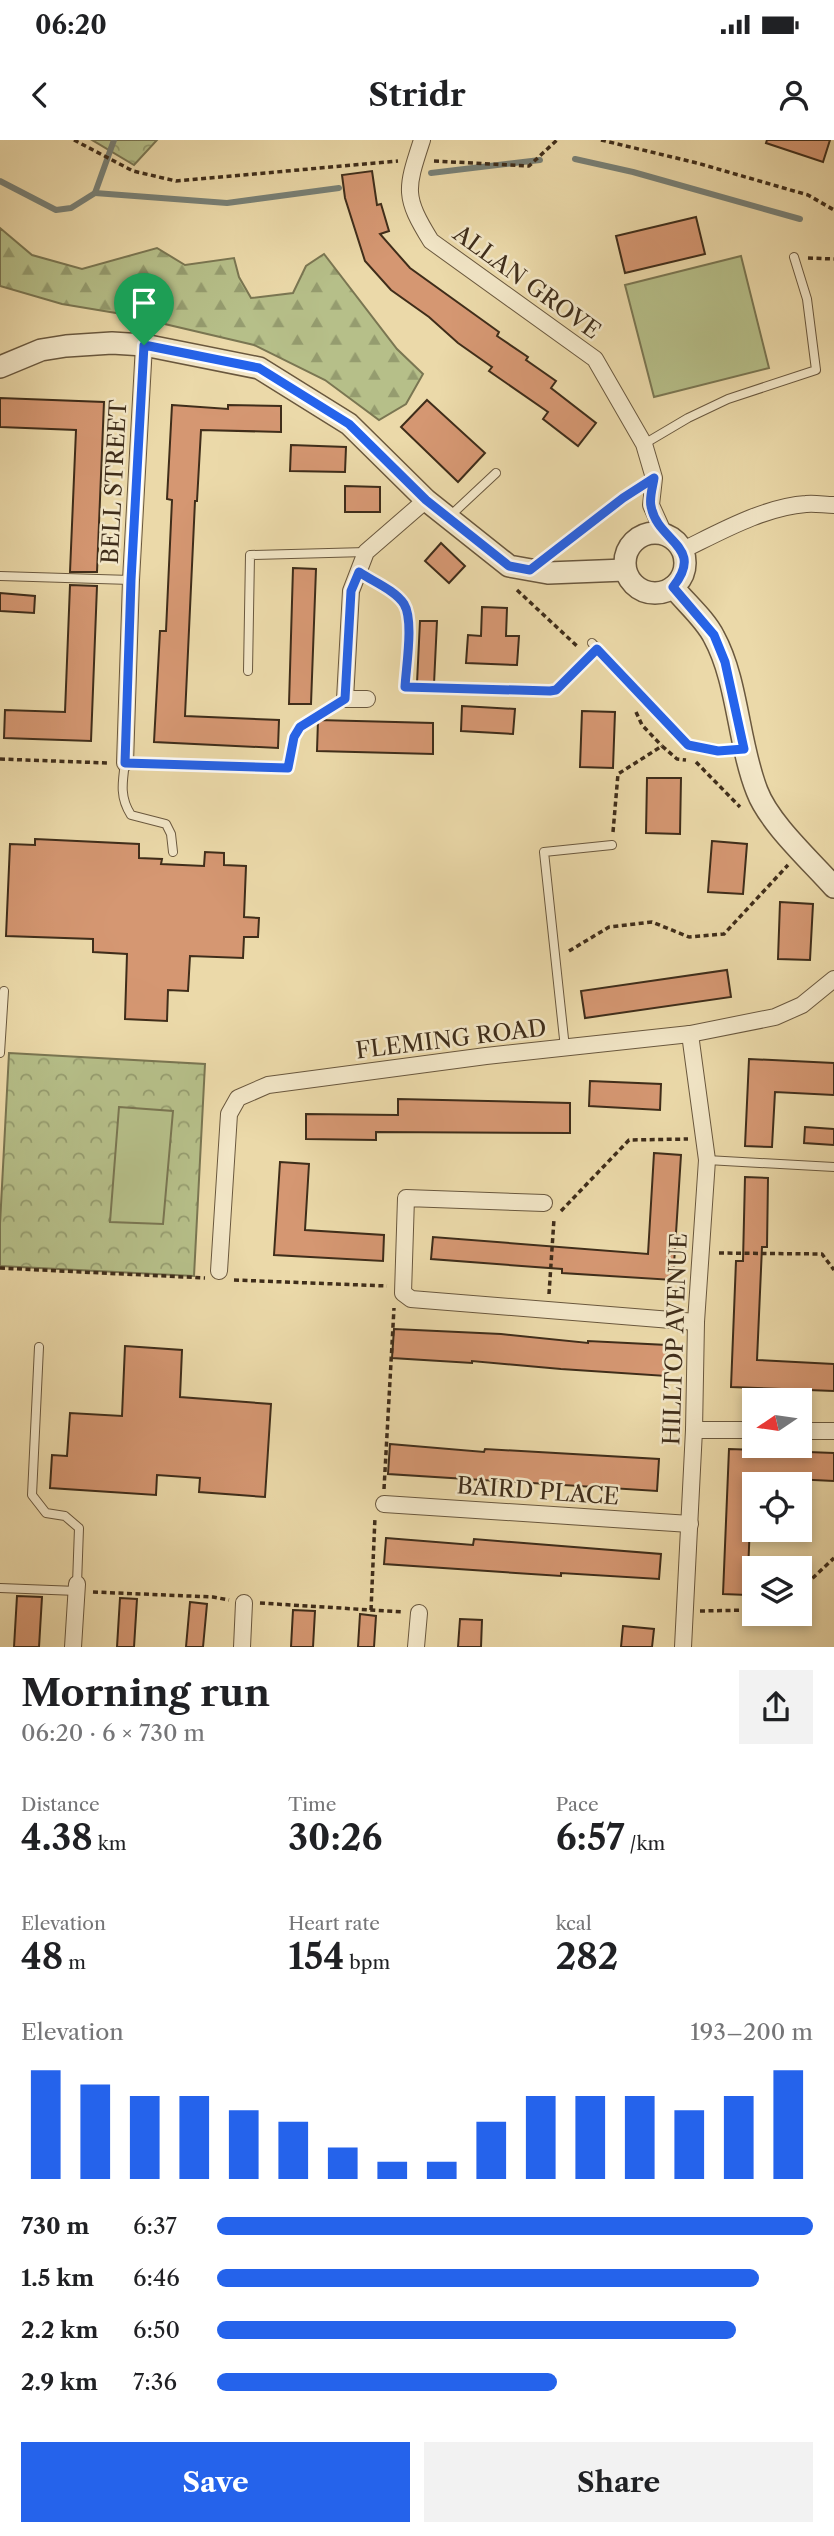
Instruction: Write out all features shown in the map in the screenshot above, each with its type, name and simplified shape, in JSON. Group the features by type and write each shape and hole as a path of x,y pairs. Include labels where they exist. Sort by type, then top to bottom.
{"street":[{"name":"ALLAN GROVE","path":"422,140 408,186 415,215 431,242 595,359 644,444 654,478 651,505 664,534"},
{"path":"0,367 41,350 112,343 144,345 259,368 349,424 426,500 509,566 548,573 625,570"},
{"name":"BELL STREET","path":"125,763 131,580 144,345"},
{"path":"367,699 345,699 351,591 366,552 426,500"},
{"path":"682,550 735,524 789,507 807,504 834,506"},
{"path":"652,533 664,534 682,550 685,566 682,576 673,587 664,592 646,592 636,587 629,579 625,570 625,559 632,543 640,537 652,533"},
{"path":"673,587 714,635 725,662 744,749 757,792 769,814 834,887"},
{"name":"FLEMING ROAD","path":"218,1276 229,1114 238,1098 268,1085 690,1034 775,1017 802,1005 834,979"},
{"name":"HILLTOP AVENUE","path":"683,1647 694,1430 699,1253 707,1160 690,1034"},
{"path":"544,1203 406,1198 403,1293 411,1299 696,1322"},
{"path":"694,1430 742,1430"},
{"path":"812,1431 834,1431"},
{"name":"BAIRD PLACE","path":"384,1504 690,1524"},
{"path":"73,1647 77,1588"},
{"path":"242,1647 244,1603"},
{"path":"416,1647 419,1614"}],"lane":[{"path":"644,444 688,418 728,399 816,370 807,299 794,257"},
{"path":"448,518 496,473"},
{"path":"248,671 250,555 366,552"},
{"path":"359,572 398,598 405,606 408,619 406,676"},
{"name":"BELL STREET","path":"0,576 131,580"},
{"path":"594,646 688,745 718,751 744,749"},
{"path":"125,763 121,790 124,804 131,816 166,824 171,834 173,852"},
{"path":"565,1048 544,852 612,845"},
{"path":"0,1052 4,991"},
{"path":"707,1160 834,1167"},
{"path":"0,1588 77,1588 79,1528 65,1516 46,1513 32,1495 39,1347"}],"path":[{"path":"74,140 133,171 176,181 416,160 529,166 557,140"},
{"path":"601,140 697,163 808,195 834,210"},
{"path":"794,257 834,259"},
{"path":"530,570 623,498 654,478"},
{"path":"406,676 405,687 550,691 556,690 594,646"},
{"path":"0,759 288,768 294,737 300,727 345,699"},
{"path":"612,845 618,774 662,746 677,759 696,762 744,811"},
{"path":"556,960 609,927 652,922 689,937 724,933 802,851"},
{"path":"548,1310 553,1219 629,1140 705,1139"},
{"path":"699,1253 822,1254 834,1270"},
{"path":"0,1268 218,1276 388,1286"},
{"path":"371,1610 376,1512 384,1504 394,1309"},
{"path":"812,1579 834,1558"},
{"path":"685,1612 742,1610"}],"green space":[{"path":"92,140 157,140 134,165"},
{"path":"0,228 32,255 82,269 157,248 185,265 234,258 239,277 251,298 293,293 306,266 324,254 397,349 423,374 406,404 379,420 325,380 254,345 122,314 62,304 0,286"},
{"path":"741,256 769,368 654,397 625,285"},
{"path":"9,1053 205,1064 194,1276 0,1266"},
{"path":"119,1107 173,1111 163,1224 110,1222"}],"building":[{"path":"767,140 830,140 823,162 766,143"},
{"path":"372,171 377,205 381,204 389,231 380,234 410,268 499,332 497,336 528,357 526,360 556,381 551,388 596,423 578,446 543,419 548,412 489,371 492,367 391,290 365,261 345,198 342,175"},
{"path":"696,217 705,254 625,273 616,236"},
{"path":"0,398 104,402 97,572 70,572 76,430 0,427"},
{"path":"427,400 485,453 458,482 401,427"},
{"path":"172,405 228,409 228,405 281,406 281,432 201,430 185,716 279,720 278,748 154,742 160,631 166,631 172,500 167,499"},
{"path":"291,445 346,447 345,472 290,471"},
{"path":"345,486 380,487 380,512 345,512"},
{"path":"441,543 465,566 449,583 425,561"},
{"path":"293,568 316,569 311,704 289,704"},
{"path":"70,585 97,586 91,741 4,738 5,710 65,712"},
{"path":"0,593 35,596 34,613 0,611"},
{"path":"482,607 507,608 506,636 519,636 517,665 466,663 468,635 481,636"},
{"path":"420,621 437,621 434,684 417,683"},
{"path":"462,706 515,709 513,734 461,731"},
{"path":"582,711 615,712 613,768 580,767"},
{"path":"318,720 433,723 433,754 317,751"},
{"path":"647,778 681,778 680,834 646,833"},
{"path":"35,839 139,844 139,858 162,859 161,864 204,866 205,852 224,853 224,865 246,866 244,917 259,918 258,937 244,937 243,958 190,956 188,991 168,990 167,1021 125,1019 127,954 93,952 93,939 6,936 10,844 35,845"},
{"path":"712,841 747,844 743,894 708,892"},
{"path":"780,902 813,904 810,960 778,959"},
{"path":"727,970 731,997 585,1018 581,991"},
{"path":"749,1059 834,1063 834,1095 775,1092 772,1147 745,1146"},
{"path":"590,1081 661,1084 660,1110 589,1106"},
{"path":"398,1099 570,1103 570,1133 376,1132 376,1140 306,1139 306,1114 398,1115"},
{"path":"805,1127 834,1129 834,1145 804,1143"},
{"path":"654,1153 681,1155 673,1280 562,1273 562,1269 431,1259 433,1237 648,1254"},
{"path":"280,1162 309,1164 305,1230 384,1235 383,1261 274,1255"},
{"path":"745,1177 768,1178 767,1247 762,1247 757,1360 834,1364 834,1391 812,1390 812,1388 731,1387 736,1261 743,1261"},
{"path":"394,1329 501,1334 588,1343 667,1345 666,1376 472,1361 392,1358"},
{"path":"125,1346 182,1350 180,1397 271,1404 265,1497 199,1492 200,1478 157,1475 156,1495 50,1488 52,1455 67,1456 70,1413 122,1416"},
{"path":"390,1444 484,1452 485,1449 659,1459 657,1491 388,1474"},
{"path":"729,1449 742,1449 742,1458 812,1458 812,1452 834,1453 834,1481 812,1480 812,1472 742,1472 742,1542 749,1542 749,1556 742,1556 742,1595 723,1594"},
{"path":"386,1538 473,1545 474,1539 661,1554 659,1579 561,1573 561,1576 384,1564"},
{"path":"17,1596 42,1597 39,1647 14,1647"},
{"path":"120,1598 137,1599 134,1647 117,1647"},
{"path":"190,1602 207,1604 203,1647 186,1647"},
{"path":"293,1610 315,1611 313,1647 291,1647"},
{"path":"360,1614 376,1616 374,1647 358,1647"},
{"path":"460,1619 482,1620 481,1647 458,1647"},
{"path":"623,1626 654,1629 652,1647 621,1647"}],"waterway":[{"path":"0,181 56,210 71,208 95,193 114,140"},
{"path":"575,159 633,172 800,219"},
{"path":"431,173 540,160"},
{"path":"95,193 227,203 339,188"}],"route":[{"path":"144,345 259,368 349,424 426,500 509,566 530,570 623,498 654,478 651,505 664,534 676,542 685,560 682,576 673,587 714,635 725,662 744,749 718,751 688,745 597,649 556,690 405,687 408,619 405,606 398,598 359,572 351,591 345,699 300,727 294,737 288,768 125,763 131,580 144,345"}]}
